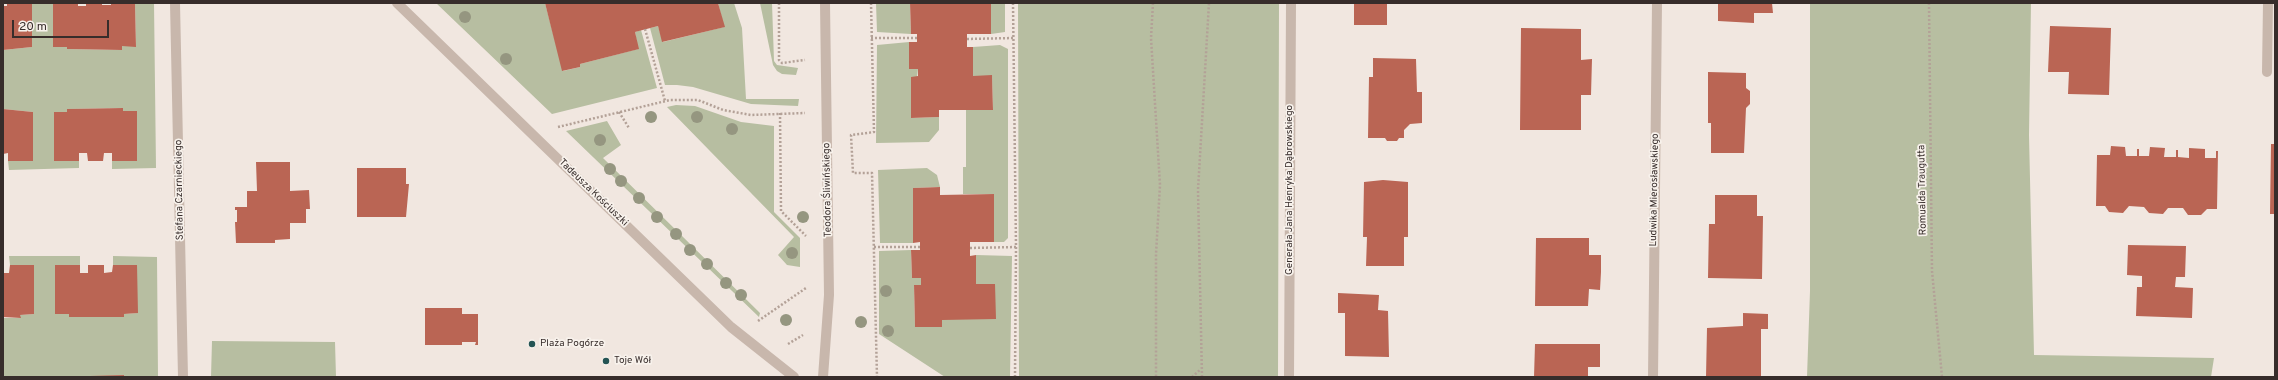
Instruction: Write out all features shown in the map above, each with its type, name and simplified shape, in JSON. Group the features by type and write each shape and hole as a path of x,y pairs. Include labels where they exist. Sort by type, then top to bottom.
{"street":[{"name":"Stefana Czarnieckiego","path":"175,3 183,377"},
{"name":"Tadeusza Kościuszki","path":"397,3 731,327 794,377"},
{"name":"Teodora Śliwińskiego","path":"822,377 829,295 825,3"},
{"name":"Generała Jana Henryka Dąbrowskiego","path":"1289,377 1291,3"},
{"name":"Ludwika Mierosławskiego","path":"1653,377 1657,3"},
{"path":"2266,72 2268,3"}],"path":[{"path":"779,3 779,60 782,63 805,60 805,67"},
{"path":"871,3 874,132 851,135 853,173 872,173 877,377"},
{"path":"1013,3 1016,247 1015,377"},
{"path":"1153,3 1151,38 1160,185 1156,254 1156,377"},
{"path":"1202,377 1198,190 1209,3"},
{"name":"Romualda Traugutta","path":"1929,3 1932,271 1942,377"},
{"path":"645,29 665,101"},
{"path":"871,38 918,38"},
{"path":"967,39 1013,38"},
{"path":"555,127 665,101 698,100 723,110 752,115 806,113 827,120"},
{"path":"806,106 806,113"},
{"path":"619,112 629,128"},
{"path":"780,113 781,211 807,237 807,244"},
{"path":"874,247 920,247"},
{"path":"970,248 1016,247"},
{"path":"806,280 807,294"},
{"path":"758,321 806,287"},
{"path":"786,345 798,339 806,332"},
{"path":"1192,377 1202,368"}],"green space":[{"path":"32,3 53,3 53,47 67,47 67,49 122,50 122,46 136,46 135,3 154,3 156,168 112,169 112,161 137,160 122,108 68,109 67,112 54,112 54,161 79,161 79,168 9,170 8,161 33,161 33,112 3,109 3,50 32,47"},
{"path":"436,3 545,3 563,71 580,67 580,64 638,49 635,32 641,30 657,88 552,114"},
{"path":"718,3 734,3 742,28 746,99 799,99 798,106 751,104 693,87 665,85 650,28 658,26 663,42 724,27"},
{"path":"760,3 772,3 774,61 777,65 798,68 796,75 782,74 777,71 773,65"},
{"path":"876,3 910,3 911,34 877,32"},
{"path":"991,3 1005,3 1005,32 991,34"},
{"path":"1018,3 1279,3 1278,377 1019,377"},
{"path":"1810,3 2031,3 2029,135 2034,355 2214,358 2211,377 1807,377 1810,291"},
{"path":"909,42 909,69 918,69 912,118 939,117 939,130 929,142 876,143 877,45"},
{"path":"1000,45 1008,49 1008,238 1004,242 994,242 994,194 963,194 963,167 966,167 966,110 993,110 992,76 973,76 973,47"},
{"path":"676,105 695,106 741,122 774,126 774,212 800,238 800,267 787,265 778,255 794,237 667,107"},
{"path":"607,121 621,145 603,158 760,313 759,317 566,131"},
{"path":"927,168 937,175 940,187 913,188 913,243 880,243 878,170"},
{"path":"911,250 912,278 921,278 921,285 914,286 915,327 942,327 942,320 976,284 976,255 1012,256 1010,377 945,377 879,334 879,251"},
{"path":"9,256 80,256 80,265 55,265 55,314 69,314 69,317 124,317 124,314 137,313 137,265 113,265 113,256 157,257 158,377 3,376 3,318 20,318 20,315 34,314 33,266 10,265"},
{"path":"212,341 335,342 336,377 211,377"}],"building":[{"path":"7,3 32,3 32,47 3,50 3,6 7,6"},
{"path":"53,3 78,3 78,6 86,6 86,3 102,3 102,5 111,5 111,3 135,3 136,47 122,46 122,50 67,49 67,47 53,47"},
{"path":"545,3 718,3 725,27 662,42 658,26 635,32 639,49 580,64 580,67 562,71"},
{"path":"910,3 991,3 991,34 967,34 967,47 973,47 973,76 992,75 993,110 939,110 939,117 911,118 911,77 918,76 918,69 909,69 909,42 917,42 917,34 911,34"},
{"path":"1354,3 1387,3 1387,25 1354,25"},
{"path":"1718,3 1772,3 1773,13 1754,13 1754,23 1718,21"},
{"path":"2050,26 2111,28 2109,95 2068,94 2069,72 2048,72"},
{"path":"1521,28 1581,29 1581,60 1592,59 1591,95 1581,95 1581,130 1520,130"},
{"path":"1373,58 1416,59 1417,92 1422,92 1422,123 1410,124 1404,130 1404,138 1399,138 1397,141 1387,141 1385,138 1368,138 1369,77 1373,77"},
{"path":"1708,72 1746,73 1746,88 1750,91 1750,104 1746,108 1744,153 1711,153 1711,123 1708,123"},
{"path":"123,108 123,111 137,111 137,161 112,161 112,153 104,153 103,161 88,161 87,153 79,153 79,161 54,161 54,112 67,112 67,109"},
{"path":"3,109 33,112 33,161 8,161 8,153 3,154"},
{"path":"2271,144 2275,144 2275,214 2270,214"},
{"path":"2111,146 2125,147 2126,156 2137,156 2137,149 2139,149 2139,156 2149,156 2150,147 2165,148 2164,157 2176,157 2176,150 2178,150 2178,157 2189,158 2189,148 2205,149 2205,158 2216,158 2216,151 2218,151 2217,209 2207,209 2201,215 2188,215 2183,208 2168,208 2163,214 2149,213 2144,207 2129,206 2123,213 2109,212 2105,206 2096,206 2097,155 2110,155"},
{"path":"256,162 290,162 290,191 309,190 310,209 306,209 306,223 290,223 290,239 275,240 275,243 236,243 235,222 237,222 237,210 235,210 235,207 247,207 247,191 257,191"},
{"path":"357,168 406,168 406,184 409,184 406,217 357,217"},
{"path":"1383,180 1408,182 1408,237 1404,237 1404,266 1366,266 1367,237 1363,237 1364,182"},
{"path":"940,187 940,195 994,194 994,242 970,242 970,256 976,255 976,284 995,284 996,319 942,320 942,327 915,327 914,285 921,285 921,278 912,278 911,250 920,250 920,242 913,243 913,188"},
{"path":"1715,195 1757,195 1757,216 1763,216 1762,279 1708,278 1709,224 1715,224"},
{"path":"1536,238 1589,238 1589,255 1601,255 1601,272 1600,290 1589,289 1588,306 1535,306"},
{"path":"2128,245 2186,246 2185,277 2176,277 2175,287 2193,288 2192,318 2136,316 2137,287 2142,287 2142,276 2127,275"},
{"path":"10,265 34,265 34,314 20,315 21,318 3,317 3,273 9,273"},
{"path":"55,265 80,265 80,273 88,273 88,265 104,265 104,273 112,272 113,265 137,265 138,313 124,314 124,317 69,317 69,314 55,314"},
{"path":"1338,293 1379,295 1378,310 1388,311 1389,357 1345,356 1345,313 1338,313"},
{"path":"425,308 462,308 462,314 478,314 478,345 475,345 476,342 462,342 462,345 425,345"},
{"path":"1743,313 1768,314 1768,329 1761,329 1761,377 1706,377 1707,328 1743,326"},
{"path":"1535,344 1600,344 1600,367 1588,367 1588,377 1534,377"},
{"path":"124,375 124,377 90,377 90,376"}],"place":[{"name":"Plaża Pogórze","path":"532,344"},
{"name":"Toje Wół","path":"606,361"}]}
